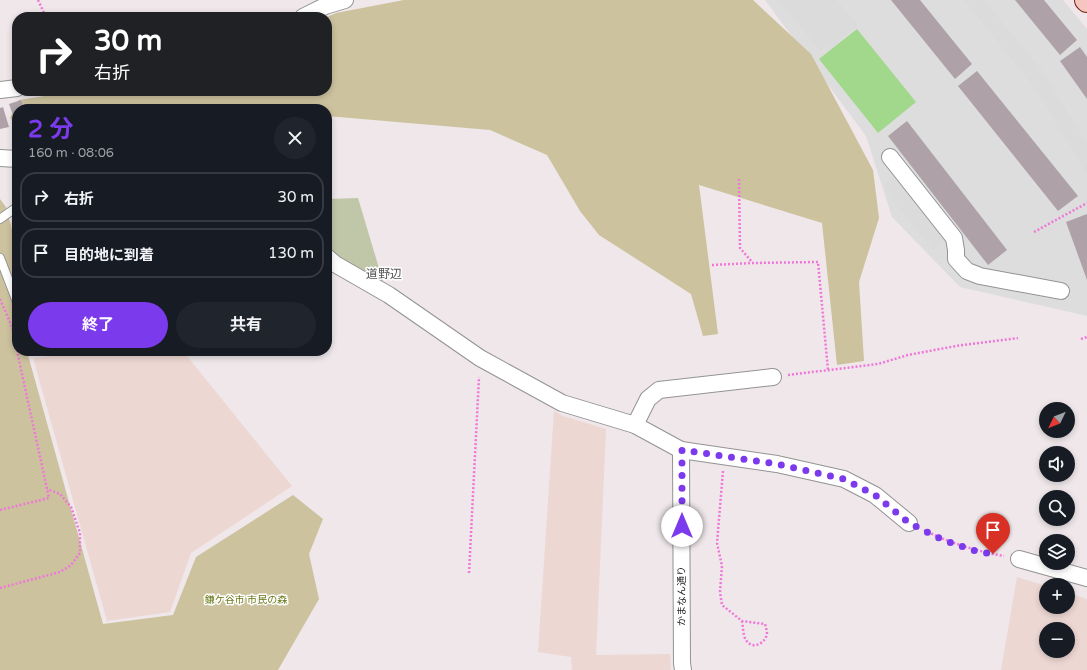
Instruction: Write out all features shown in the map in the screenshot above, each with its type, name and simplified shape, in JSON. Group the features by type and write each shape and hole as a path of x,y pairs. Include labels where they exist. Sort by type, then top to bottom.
{"street":[{"path":"313,12 325,6 345,0"},
{"path":"0,90 12,89"},
{"path":"890,157 954,238 956,259 967,271 980,276 1061,291"},
{"path":"0,158 12,159"},
{"path":"332,261 389,295 480,358 562,402 635,425 682,450 777,464 844,479 875,495 909,523"},
{"path":"635,425 648,399 659,390 773,377"},
{"name":"かまなん通り","path":"682,450 683,670"},
{"path":"1019,559 1087,578"}],"lane":[{"path":"0,219 12,211"},
{"path":"0,258 12,289"}],"path":[{"path":"38,0 44,12"},
{"path":"739,179 740,248 752,263"},
{"path":"1034,232 1087,203"},
{"path":"712,265 818,262 828,370"},
{"path":"0,299 12,327"},
{"path":"1081,339 1087,337"},
{"path":"773,377 878,364 908,355 956,346 1018,338"},
{"path":"0,510 49,498 18,356"},
{"path":"469,573 480,358"},
{"path":"724,457 717,543 722,566 720,592 722,605 742,621 765,624 767,632 765,638 760,644 756,646 750,644 744,638 742,621"},
{"path":"0,588 60,572 71,565 80,553 80,533 71,507 60,494 47,489"},
{"path":"909,523 943,540 979,552 1019,559"}],"shaded area":[{"path":"765,0 1063,0 1087,29 1087,316 960,287 892,217 866,136"},
{"path":"778,0 836,0 858,25 833,46 828,43 820,50"},
{"path":"964,0 984,0 1044,73 1087,144 1087,174 1036,90"},
{"path":"894,177 945,239 933,249 889,196 885,184"},
{"path":"12,222 12,248 2,228"},
{"path":"49,356 187,356 292,486 191,553 170,612 107,621 33,358"},
{"path":"554,411 563,416 606,429 596,655 670,654 671,670 572,670 571,657 538,652"},
{"path":"1017,577 1039,584 1039,614 1075,614 1075,595 1087,599 1087,670 1001,670"}],"green space":[{"path":"404,0 753,0 811,54 873,170 879,218 859,282 864,361 837,365 822,223 699,185 718,334 703,336 691,294 599,235 580,211 547,155 490,130 332,116 332,104 17,104 19,100 44,96 332,96 332,15"},
{"path":"857,29 916,102 878,133 819,59"},
{"path":"358,198 384,285 332,256 332,199"},
{"name":"鎌ケ谷市 市民の森","path":"0,199 6,207 12,230 12,356 28,356 103,624 173,615 196,557 293,495 323,519 309,554 319,599 278,670 0,670"}],"building":[{"path":"891,0 920,0 972,64 955,79"},
{"path":"1015,0 1044,0 1077,40 1060,55"},
{"path":"1080,47 1087,57 1087,99 1060,61"},
{"path":"977,71 1078,196 1058,211 958,86"},
{"path":"21,100 22,104 12,104 12,113 9,104"},
{"path":"3,107 9,127 0,129 0,108"},
{"path":"907,121 1007,250 988,265 888,136"},
{"path":"1087,214 1087,280 1066,222"}],"district":[{"name":"道野辺","path":"384,274"}],"route":[{"path":"682,526 682,450 777,464 844,479 875,495 909,523 943,540 979,552 993,554"}]}
